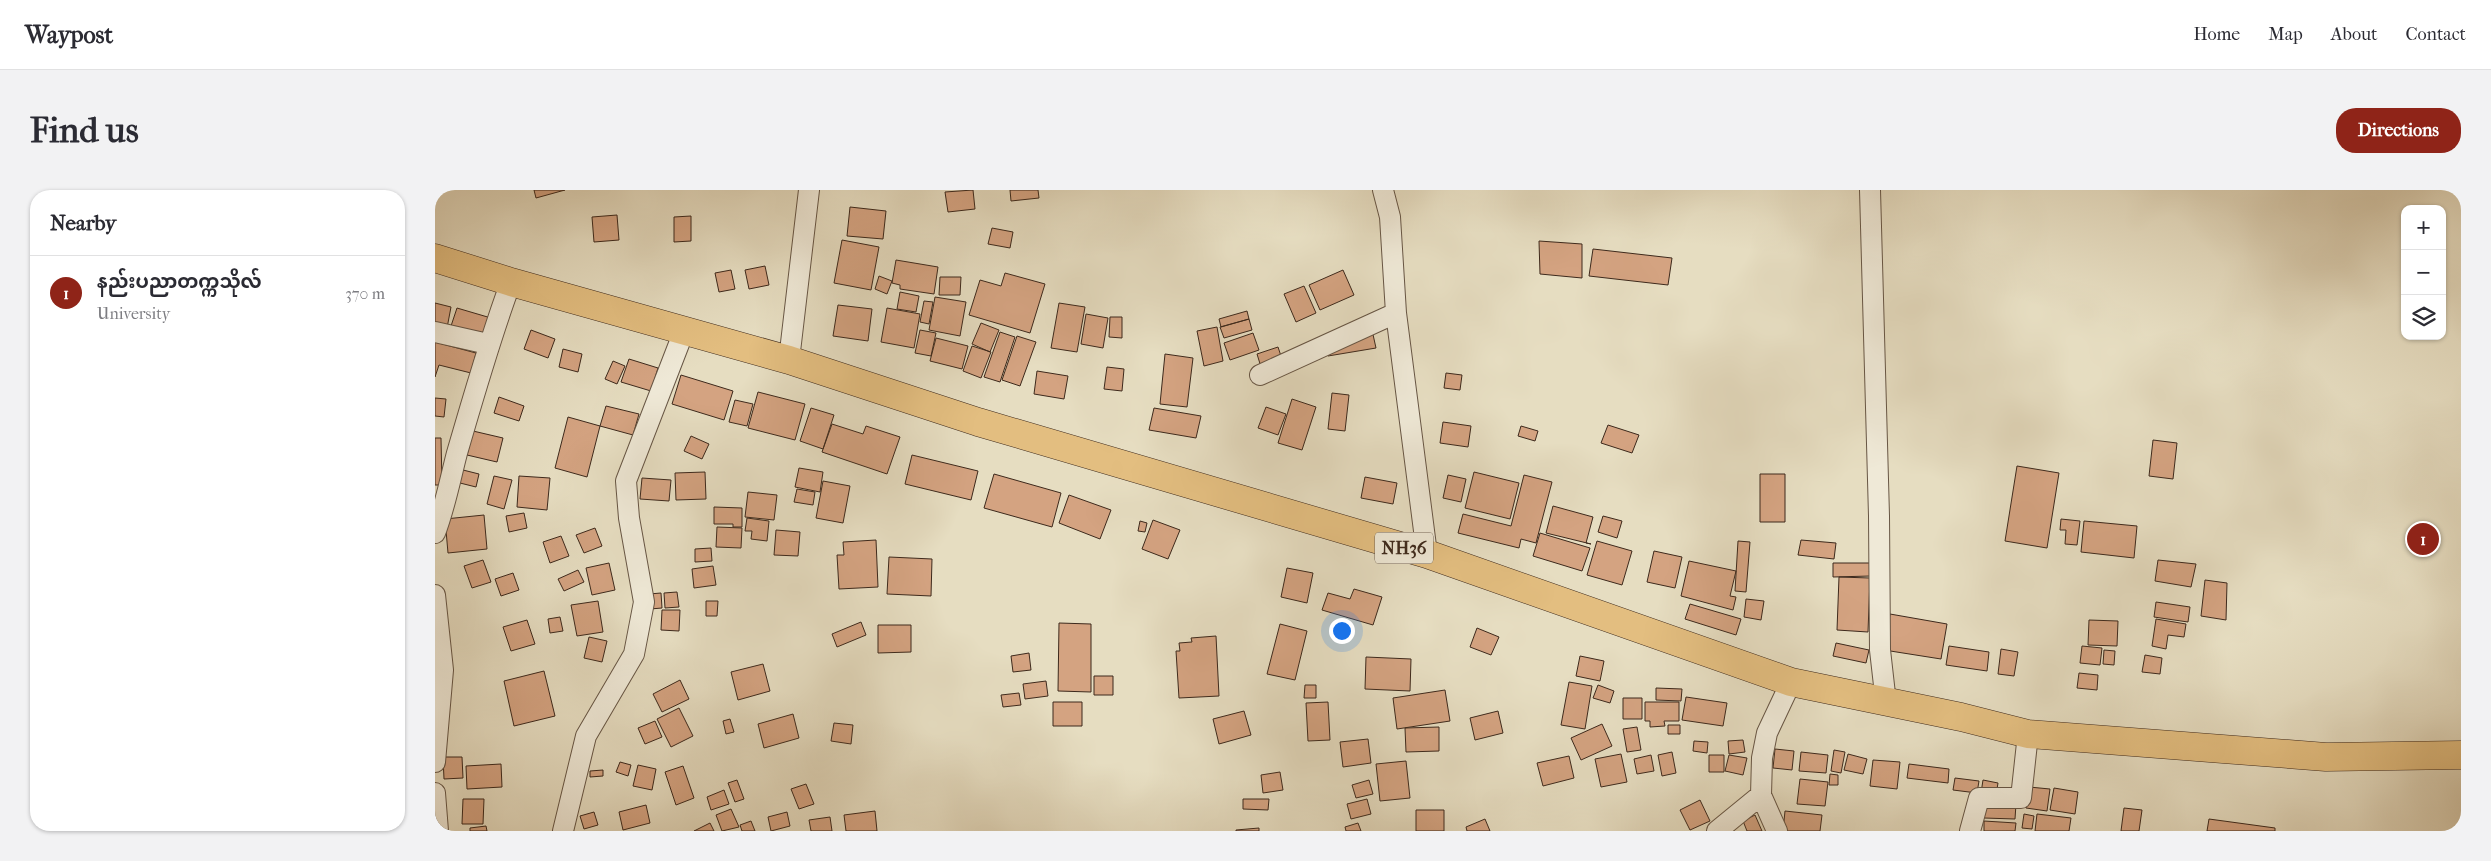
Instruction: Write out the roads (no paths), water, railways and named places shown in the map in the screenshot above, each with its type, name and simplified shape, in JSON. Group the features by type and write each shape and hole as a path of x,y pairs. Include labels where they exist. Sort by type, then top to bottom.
{"highway":[{"name":"NH36","path":"435,258 511,282 789,360 978,422 1427,554 1791,682 2028,734 2326,757 2454,755"}],"street":[{"path":"789,360 809,190"},
{"path":"1383,190 1390,217 1396,313 1427,554"},
{"path":"1870,190 1879,516 1880,650 1886,703"},
{"path":"435,534 445,506 450,479 488,344 511,282"},
{"path":"1260,375 1396,313"},
{"path":"563,831 586,736 634,654 644,602 629,518 627,481 684,331"},
{"path":"435,332 488,344"},
{"path":"435,602 443,670 435,762"},
{"path":"1777,831 1761,795 1762,758 1767,733 1791,682"},
{"path":"1970,831 1979,798 2021,798 2028,734"},
{"path":"435,793 438,831"},
{"path":"1717,831 1761,795"}],"place":[{"name":"နည်းပညာတက္ကသိုလ်","path":"2423,539"}]}
